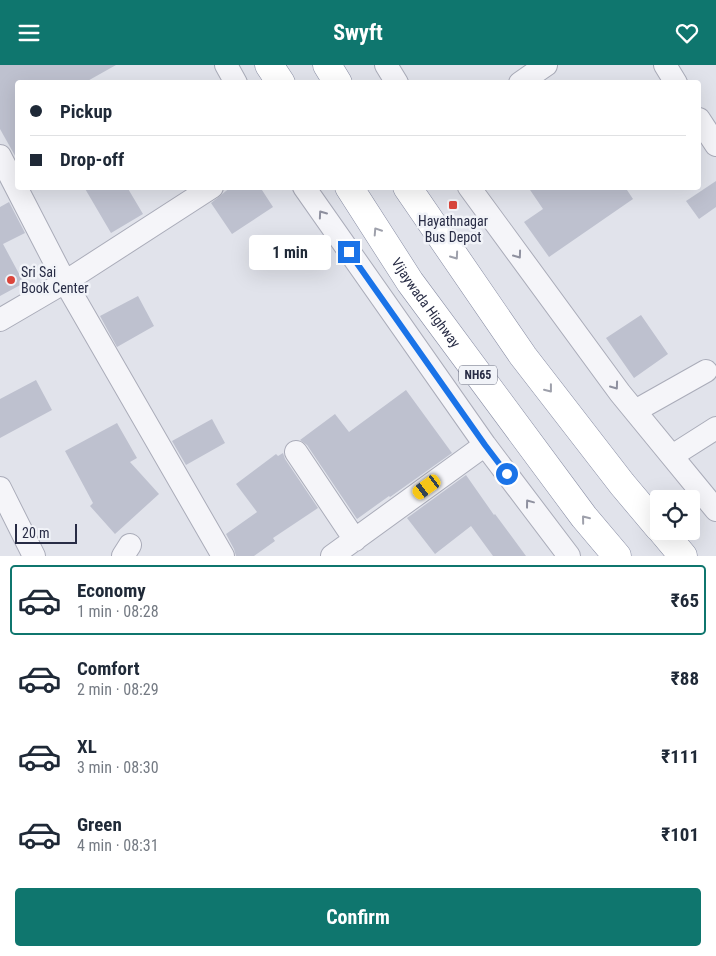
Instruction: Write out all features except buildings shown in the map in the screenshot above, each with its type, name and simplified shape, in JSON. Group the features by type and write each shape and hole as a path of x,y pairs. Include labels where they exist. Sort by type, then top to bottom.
{"highway":[{"path":"269,65 279,80"},
{"path":"327,65 336,80"},
{"name":"Vijaywada Highway","path":"351,190 410,282 578,509 617,556"},
{"path":"409,190 523,356 622,484 650,517"},
{"path":"670,540 683,556"}],"street":[{"path":"226,65 234,80"},
{"path":"386,65 395,80"},
{"path":"524,80 546,65"},
{"path":"665,65 674,80"},
{"path":"0,156 15,185"},
{"path":"18,190 65,282 223,556"},
{"path":"0,320 65,282 207,190"},
{"path":"306,190 559,552"},
{"path":"471,190 620,393 716,510"},
{"path":"635,411 706,371"},
{"path":"672,456 716,428"},
{"path":"332,556 485,445"},
{"path":"296,452 355,540"},
{"path":"0,488 34,556"}],"place":[{"name":"Hayathnagar Bus Depot","path":"453,205"},
{"name":"Sri Sai Book Center","path":"11,280"}],"route":[{"path":"349,252 507,474"}]}
